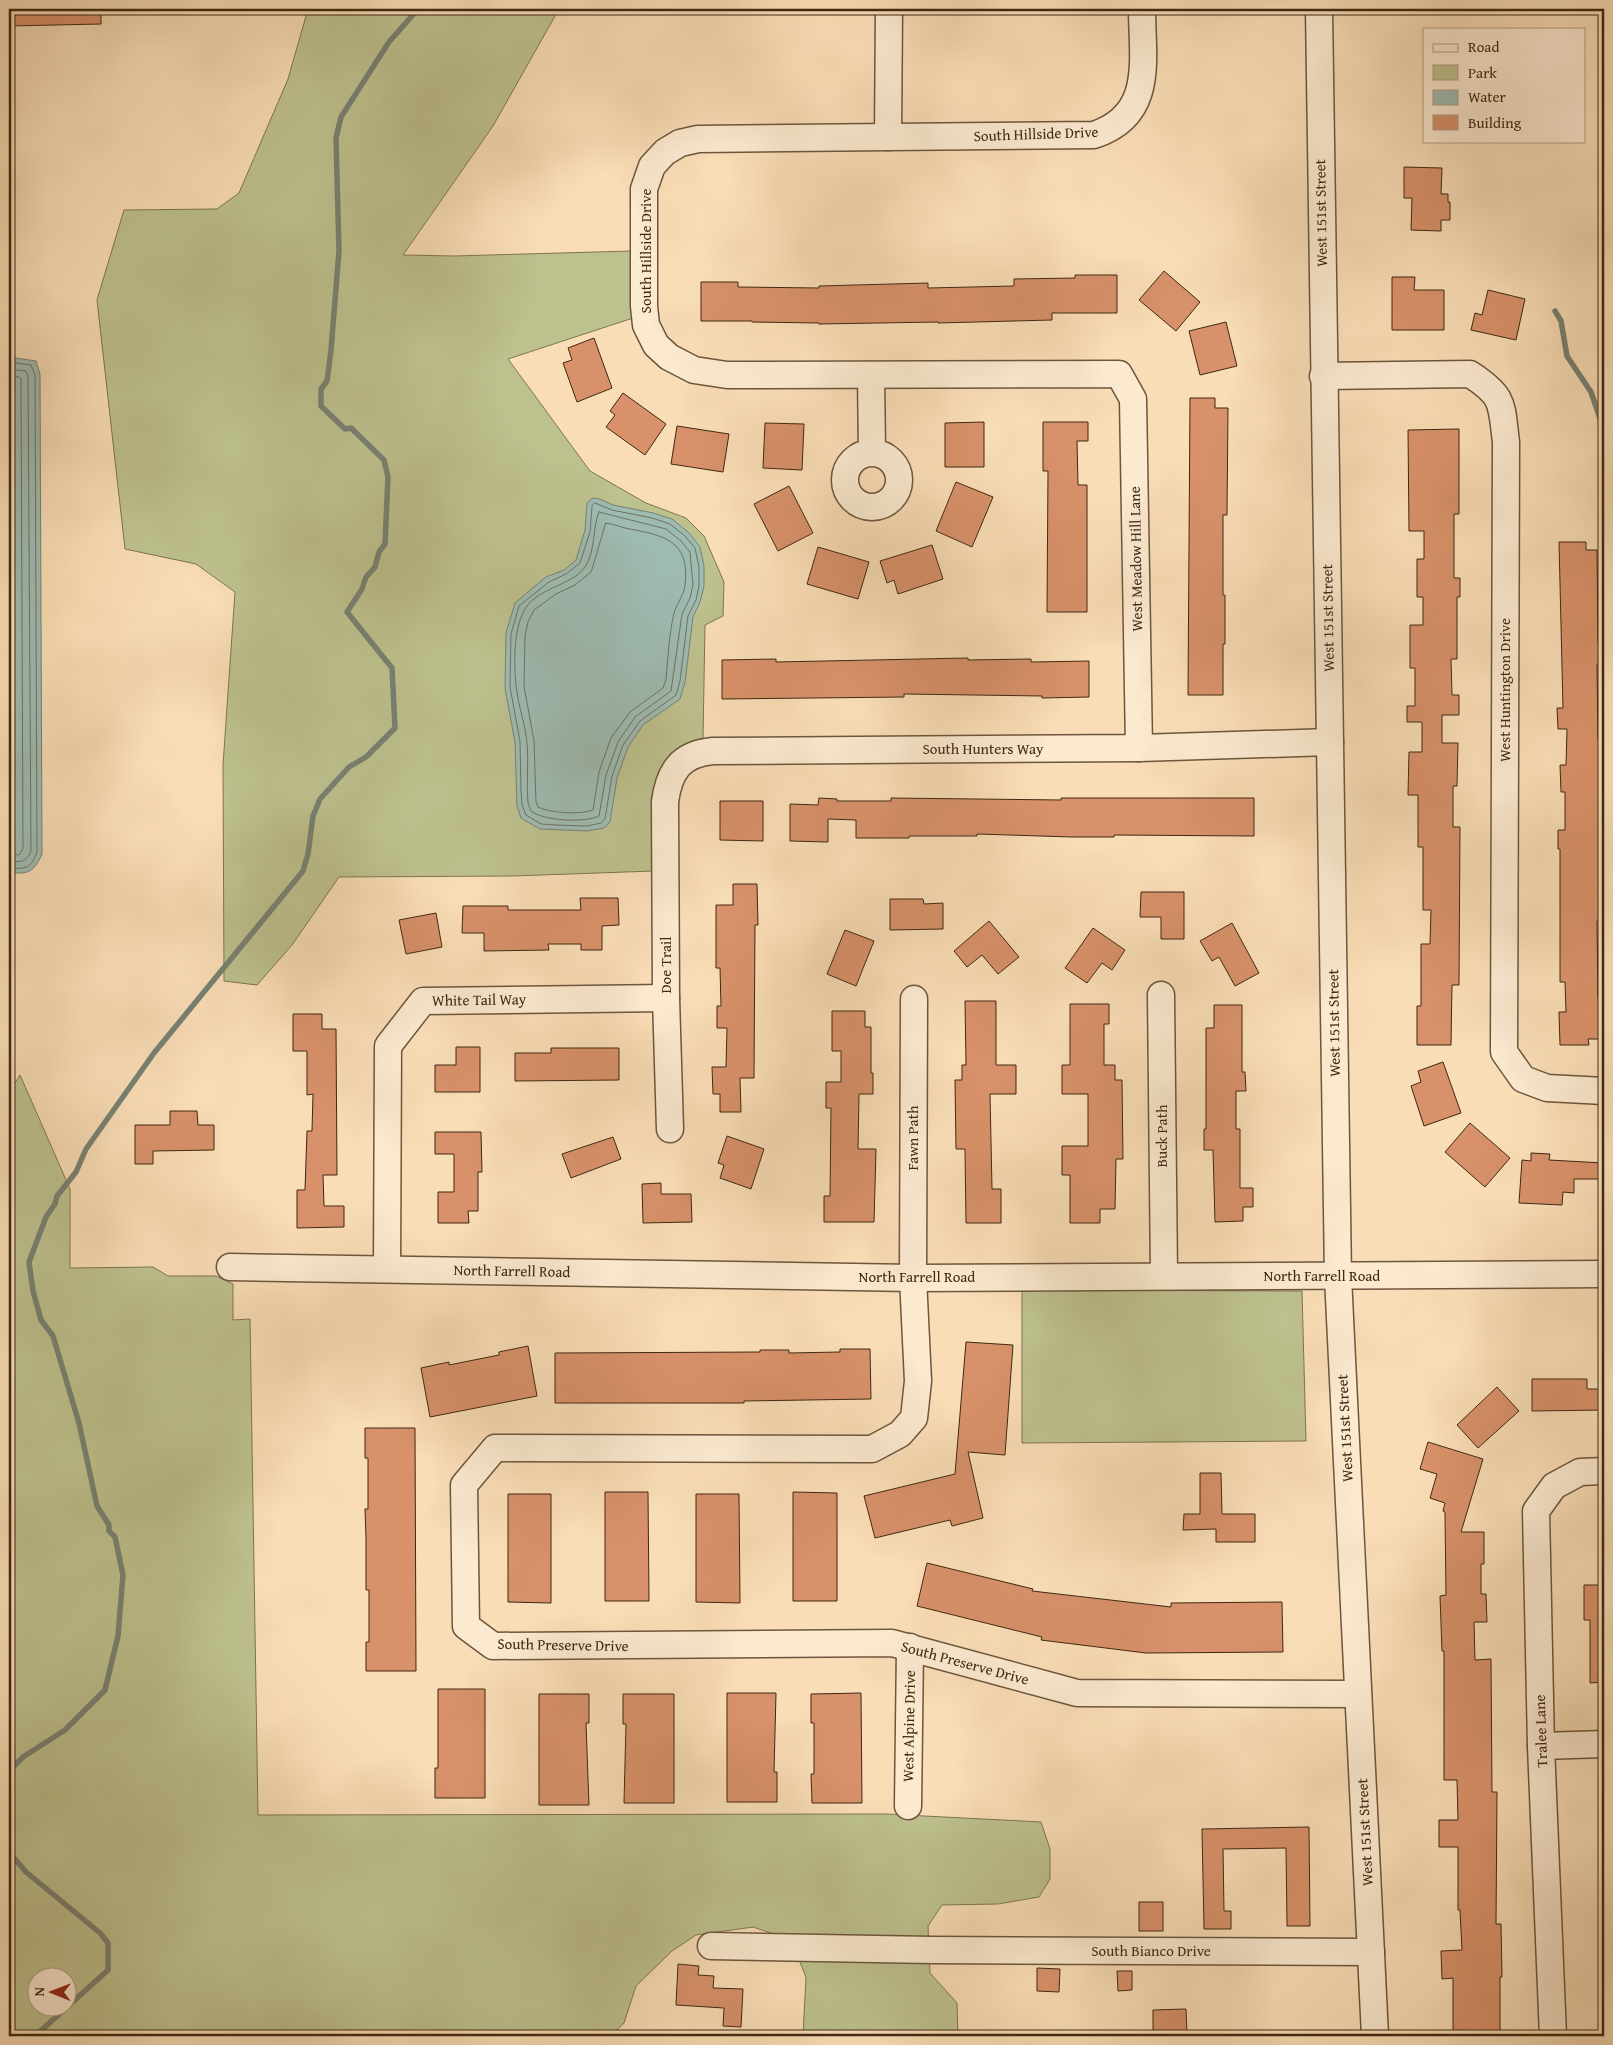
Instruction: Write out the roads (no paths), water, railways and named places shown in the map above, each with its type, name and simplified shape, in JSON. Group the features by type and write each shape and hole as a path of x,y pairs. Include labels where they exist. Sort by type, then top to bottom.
{"street":[{"path":"888,137 889,9"},
{"name":"South Hillside Drive","path":"1119,374 710,374 694,370 669,357 656,344 646,325 644,298 644,189 652,166 665,152 680,143 698,138 1094,135 1110,130 1126,117 1137,102 1142,79 1142,9"},
{"name":"West 151st Street","path":"1319,9 1338,1277 1375,2036"},
{"name":"West Meadow Hill Lane","path":"1119,374 1133,399 1138,748"},
{"name":"West Huntington Drive","path":"1323,376 1470,374 1488,385 1501,401 1506,442 1504,1052 1523,1079 1546,1088 1604,1091"},
{"path":"871,375 872,452"},
{"name":"South Hunters Way","path":"665,802 668,783 673,772 682,763 701,752 1138,748 1330,742"},
{"name":"Doe Trail","path":"665,802 666,998 670,1129"},
{"name":"Buck Path","path":"1161,995 1164,1276"},
{"name":"White Tail Way","path":"387,1269 388,1046 423,1001 666,998"},
{"name":"Fawn Path","path":"913,1278 914,998"},
{"name":"North Farrell Road","path":"230,1267 913,1278 1604,1274"},
{"name":"South Preserve Drive","path":"913,1278 918,1381 914,1418 900,1434 872,1449 495,1448 464,1485 466,1626 493,1646 892,1643 1078,1693 1358,1694"},
{"name":"Tralee Lane","path":"1553,2036 1541,1746 1536,1511 1554,1486 1580,1472 1604,1472"},
{"name":"West Alpine Drive","path":"908,1806 910,1647"},
{"path":"1541,1746 1604,1744"},
{"name":"South Bianco Drive","path":"711,1946 932,1950 1371,1952"}],"water":[{"path":"9,357 36,361 40,374 42,854 30,871 21,873 9,872"},
{"path":"593,498 613,505 672,519 689,533 700,547 704,566 704,586 700,602 693,617 685,682 680,699 643,725 628,747 617,778 610,822 604,828 587,831 540,829 521,818 517,806 515,742 505,688 506,633 515,603 546,577 564,570 576,560 585,530 587,503"}],"waterway":[{"path":"9,1771 23,1757 65,1730 105,1690 118,1636 123,1575 115,1537 109,1531 109,1525 97,1506 79,1423 53,1336 41,1320 33,1291 29,1262 46,1217 55,1204 57,1196 76,1172 86,1149 154,1053 303,871 308,854 313,816 320,799 349,767 366,757 395,728 392,668 347,612 362,589 366,577 375,567 379,552 385,544 388,477 384,460 351,428 345,429 321,406 321,389 327,381 339,251 336,138 341,117 389,42 418,9"},
{"path":"1555,311 1561,321 1567,356 1591,392 1603,427 1604,436"},
{"path":"9,1852 26,1872 100,1933 108,1943 108,1970 35,2036"}]}
